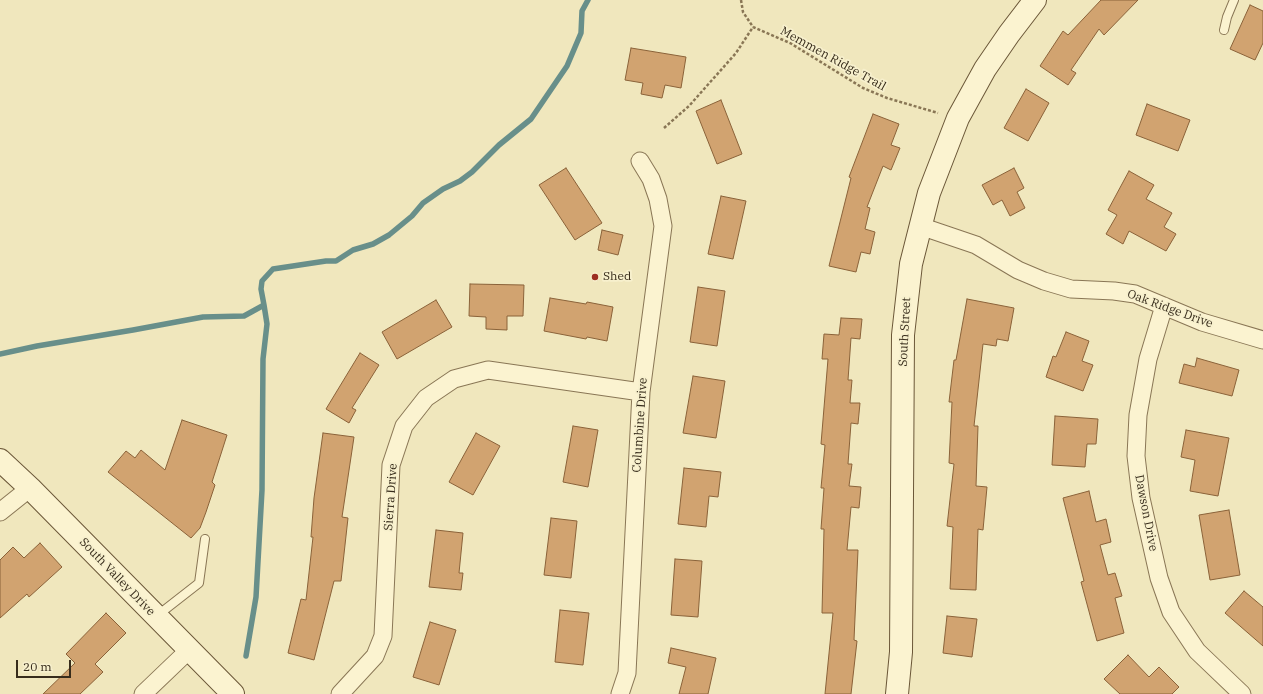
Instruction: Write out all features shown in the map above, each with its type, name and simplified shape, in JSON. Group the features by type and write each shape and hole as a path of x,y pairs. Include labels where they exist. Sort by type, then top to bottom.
{"street":[{"name":"South Street","path":"897,694 901,652 903,335 912,264 920,226 941,160 958,118 985,69 1032,1"},
{"name":"Columbine Drive","path":"620,694 627,673 641,392 663,226 658,199 651,179 640,161"},
{"name":"Oak Ridge Drive","path":"920,226 976,245 1018,270 1044,281 1071,289 1124,292 1208,324 1263,340"},
{"name":"Dawson Drive","path":"1164,306 1148,359 1138,415 1136,456 1141,498 1159,578 1171,612 1197,650 1242,694"},
{"name":"Sierra Drive","path":"340,694 375,656 383,636 391,465 404,426 426,398 454,379 488,370 641,392"},
{"name":"South Valley Drive","path":"0,460 30,488 233,694"},
{"path":"0,512 30,488"},
{"path":"143,694 189,650"}],"lane":[{"path":"1224,30 1227,17 1234,0"},
{"path":"156,616 199,583 205,539"}],"path":[{"path":"664,128 689,106 736,53 753,27 743,12 741,0"},
{"name":"Memmen Ridge Trail","path":"753,27 790,43 863,88 887,98 958,118"}],"building":[{"path":"1101,0 1138,0 1104,35 1099,29 1071,70 1076,73 1068,85 1040,66 1063,31 1068,35"},
{"path":"1250,5 1263,11 1263,43 1255,60 1230,49"},
{"path":"631,48 686,57 681,88 665,85 662,98 641,94 643,83 625,80"},
{"path":"1026,89 1049,103 1028,141 1004,128"},
{"path":"721,100 742,154 717,164 696,111"},
{"path":"1147,104 1190,120 1178,151 1136,135"},
{"path":"873,114 899,124 891,145 900,148 891,170 883,166 867,207 870,208 865,229 875,232 870,254 861,252 856,272 829,266 851,178 849,177"},
{"path":"566,168 602,223 575,240 539,185"},
{"path":"1014,168 1024,188 1017,192 1025,208 1010,216 1002,200 993,205 982,185"},
{"path":"1129,171 1154,185 1146,199 1172,213 1164,227 1176,234 1166,251 1129,231 1123,244 1106,234 1117,215 1108,210"},
{"path":"721,196 746,201 733,259 708,254"},
{"path":"602,230 623,235 618,255 598,250"},
{"path":"470,284 524,285 523,316 507,316 507,330 486,329 486,317 469,316"},
{"path":"698,287 725,291 717,346 690,342"},
{"path":"550,298 586,304 587,302 613,307 607,341 587,337 586,339 544,331"},
{"path":"967,299 1014,308 1008,341 997,339 996,346 983,344 974,426 978,426 976,486 987,487 983,530 978,529 976,590 950,589 953,527 947,526 954,464 949,463 952,402 949,402 954,360 956,360"},
{"path":"436,300 452,327 397,359 382,332"},
{"path":"841,318 862,319 860,339 851,338 848,380 852,380 850,403 860,403 858,424 851,423 848,464 852,464 849,486 861,487 859,508 851,507 847,550 858,550 854,640 857,641 851,694 825,694 833,613 822,613 824,529 821,529 824,488 821,488 825,445 821,444 828,359 822,359 824,334 839,335"},
{"path":"1066,332 1089,341 1082,361 1093,365 1083,391 1046,377 1053,356 1056,357"},
{"path":"360,353 379,365 352,408 356,410 349,423 326,409"},
{"path":"1197,358 1239,370 1232,396 1179,383 1184,364 1195,367"},
{"path":"693,376 725,381 716,438 683,433"},
{"path":"1055,416 1098,419 1096,444 1087,444 1085,467 1052,465"},
{"path":"182,420 227,435 212,482 215,485 206,512 200,528 191,538 108,472 126,451 135,458 141,450 165,470"},
{"path":"573,426 598,430 588,487 563,482"},
{"path":"1186,430 1229,438 1218,496 1190,491 1195,460 1181,457"},
{"path":"323,433 354,437 342,517 348,518 341,581 334,581 314,660 288,653 301,599 306,600 313,537 311,537 314,498"},
{"path":"476,433 500,446 473,495 449,482"},
{"path":"684,468 721,472 718,497 709,496 706,527 678,524"},
{"path":"1089,491 1096,522 1106,519 1111,542 1100,545 1108,575 1115,573 1122,596 1115,598 1124,633 1097,641 1081,582 1084,581 1063,498"},
{"path":"1229,510 1240,575 1210,580 1199,515"},
{"path":"551,518 577,521 571,578 544,575"},
{"path":"436,530 463,533 459,573 463,573 461,590 429,587"},
{"path":"40,543 62,567 29,597 27,594 0,618 0,560 13,547 24,558"},
{"path":"675,559 702,561 698,617 671,615"},
{"path":"1244,591 1263,607 1263,646 1225,613"},
{"path":"560,610 589,613 583,665 555,662"},
{"path":"106,613 126,633 95,664 103,672 80,694 43,694 75,663 66,654"},
{"path":"947,616 977,619 972,657 943,653"},
{"path":"430,622 456,630 439,685 413,677"},
{"path":"671,648 716,658 708,694 679,694 686,667 668,663"},
{"path":"1128,655 1149,677 1159,667 1179,687 1172,694 1120,694 1104,679"}],"waterway":[{"path":"0,354 37,346 203,317 244,316 264,305 261,289 262,281 273,269 326,261 336,261 353,250 373,244 389,235 412,216 423,203 472,172 499,145 531,119 567,66 581,33 582,11 588,0"},
{"path":"246,656 256,597 262,490 263,359 267,324 264,305"}],"place":[{"name":"Shed","path":"595,277"}]}
